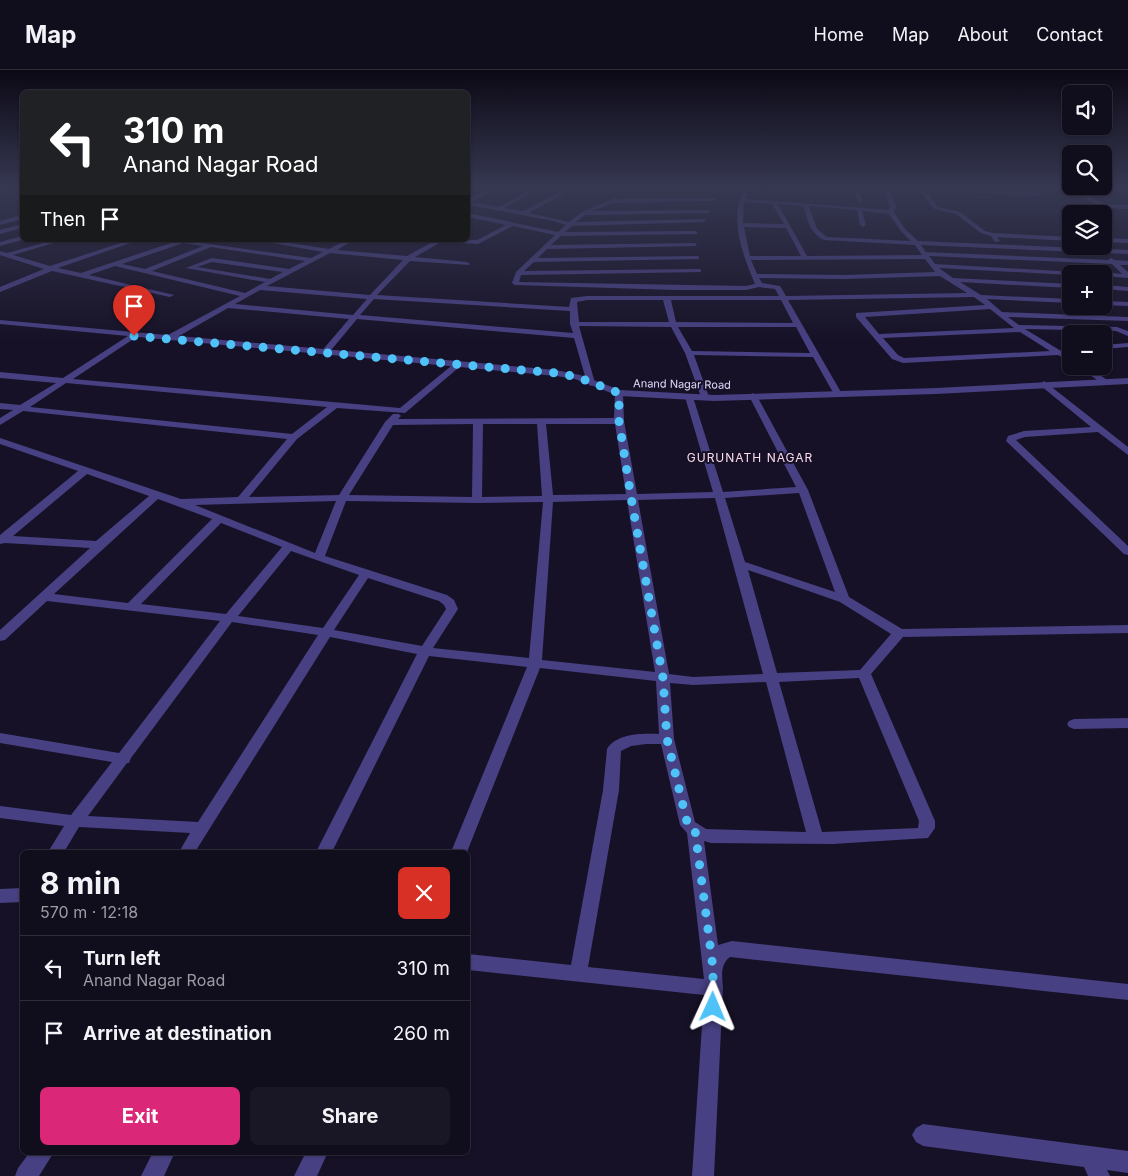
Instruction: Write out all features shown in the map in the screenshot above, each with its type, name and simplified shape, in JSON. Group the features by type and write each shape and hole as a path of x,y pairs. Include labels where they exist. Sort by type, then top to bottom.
{"street":[{"path":"470,242 478,242 486,238"},
{"path":"555,238 518,273 515,283 704,288 746,288 758,285 778,287 797,325 838,394"},
{"path":"696,238 698,271 704,288"},
{"path":"744,238 747,258 758,285"},
{"path":"794,238 805,257"},
{"path":"824,238 1062,247"},
{"path":"911,238 941,274 977,296 1019,328 1062,355"},
{"path":"995,238 1000,245"},
{"path":"1044,238 1062,239"},
{"path":"0,244 20,239"},
{"path":"1112,241 1128,242"},
{"path":"3,254 53,242"},
{"path":"0,290 52,268 130,242"},
{"path":"82,275 181,242"},
{"path":"190,242 311,260"},
{"path":"271,242 330,251 467,264"},
{"path":"169,338 291,270 347,242"},
{"path":"324,353 372,296 409,258 437,242"},
{"path":"145,271 210,245"},
{"path":"546,247 695,245"},
{"path":"1112,250 1128,252"},
{"path":"3,254 31,264 170,295"},
{"path":"747,258 926,255 1128,263"},
{"path":"1106,255 1128,275"},
{"path":"532,260 697,258"},
{"path":"578,299 585,259"},
{"path":"271,281 189,268 212,260 291,270"},
{"path":"114,264 246,295"},
{"path":"933,266 1062,273"},
{"path":"518,273 698,271"},
{"path":"754,276 844,277 941,274"},
{"path":"1112,274 1128,275"},
{"path":"951,280 1062,286"},
{"path":"0,283 9,286"},
{"path":"1112,287 1128,288"},
{"path":"260,288 431,302 571,309"},
{"path":"851,306 977,296 1062,301"},
{"path":"591,383 571,309 574,300 578,299 783,298 851,306 991,307"},
{"path":"666,300 674,324 689,353 705,397"},
{"path":"1112,303 1128,304"},
{"path":"227,306 579,336"},
{"path":"851,306 895,357 904,361 1062,351"},
{"path":"1001,314 1128,319"},
{"name":"Anand Nagar Road","path":"0,322 134,336 556,373 577,377 619,393 689,397 936,391 1128,381"},
{"path":"574,324 797,325"},
{"path":"877,336 1019,328 1117,329 1128,334"},
{"path":"0,422 134,336"},
{"path":"1112,346 1128,345"},
{"path":"689,353 814,355"},
{"path":"319,558 342,498 390,422 459,364"},
{"path":"0,375 402,411"},
{"path":"1095,375 1106,382"},
{"path":"1044,384 1128,452"},
{"path":"619,393 619,421 663,678 667,739 688,825 710,837 922,834 928,828 927,821 864,674"},
{"path":"753,396 803,490 844,599"},
{"path":"689,397 740,564 815,837"},
{"path":"242,499 294,437 335,405"},
{"path":"0,406 294,437"},
{"path":"390,422 619,421"},
{"path":"460,850 535,664 548,499 541,422"},
{"path":"477,500 478,423"},
{"path":"1100,429 1024,434 1011,438 1011,441 1128,552"},
{"path":"0,441 155,496 178,502 319,558 443,598 450,603 452,609 425,651 325,850"},
{"path":"1,540 84,471"},
{"path":"178,502 342,498 548,499 720,495 803,490"},
{"path":"0,637 155,496"},
{"path":"130,608 219,519"},
{"path":"1,540 54,541 99,545"},
{"path":"57,850 75,821 124,759 229,618 290,546"},
{"path":"740,564 844,599 899,633 1128,629"},
{"path":"187,850 365,574"},
{"path":"44,597 229,618 326,632 425,651 693,681 864,674 899,633"},
{"path":"1074,724 1128,723"},
{"path":"0,738 124,759"},
{"path":"578,974 611,790 614,749 619,744 634,740 667,739"},
{"path":"0,812 75,821 202,828"},
{"path":"695,830 714,988 703,1176"},
{"path":"0,896 20,895"},
{"path":"713,968 718,954 732,949 1128,992"},
{"path":"470,962 714,988"},
{"path":"923,1135 1095,1166 1128,1162"},
{"path":"26,1176 42,1155"},
{"path":"152,1176 163,1155"},
{"path":"305,1176 316,1155"}],"district":[{"name":"GURUNATH NAGAR","path":"750,457"}],"route":[{"path":"134,336 556,373 577,377 619,393 619,421 663,678 667,739 688,825 695,830 713,968 713,1007"}]}
